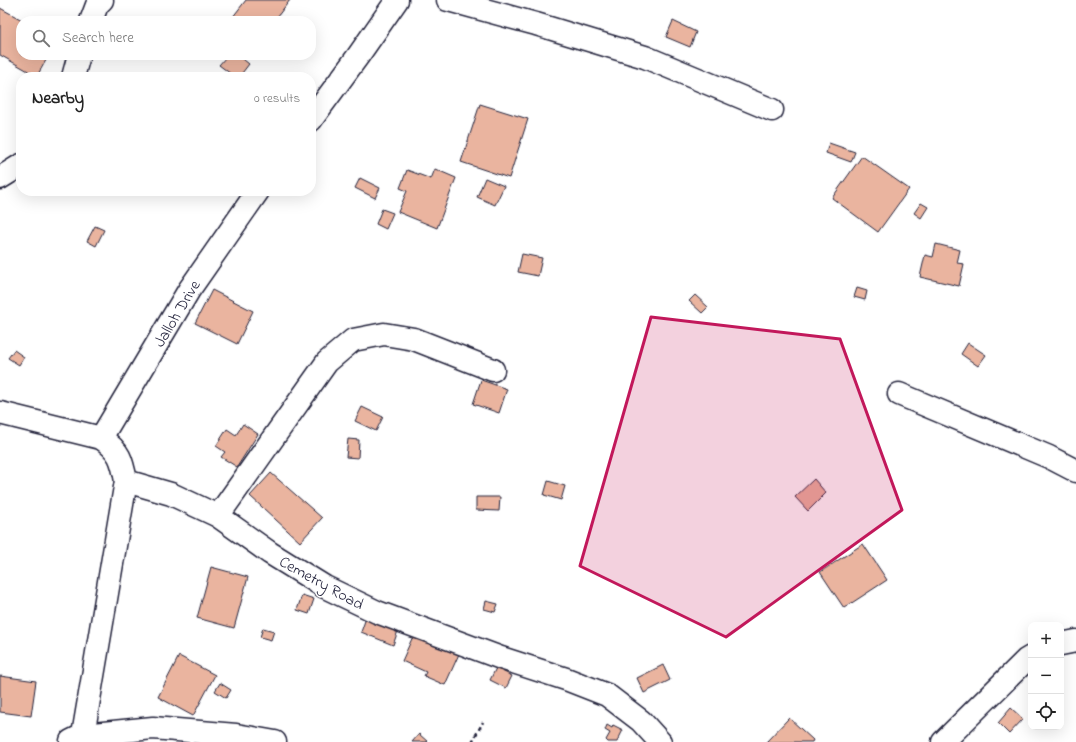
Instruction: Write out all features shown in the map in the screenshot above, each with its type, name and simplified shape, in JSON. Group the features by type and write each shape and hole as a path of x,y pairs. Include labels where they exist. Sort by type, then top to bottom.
{"street":[{"path":"93,16 97,4 102,0"},
{"path":"316,113 397,0"},
{"path":"448,0 536,24 644,57 772,110"},
{"path":"74,72 78,60"},
{"path":"0,178 16,168"},
{"name":"Jalloh Drive","path":"101,438 189,290 255,196"},
{"path":"218,516 327,362 353,340 384,334 414,339 493,370"},
{"path":"898,394 1049,457 1076,471"},
{"path":"0,413 101,438 112,446 122,460 126,481 77,739 153,728 236,734 275,742"},
{"name":"Cemetry Road","path":"126,481 171,494 218,516 270,553 325,587 377,612 607,695 641,721 660,742"},
{"path":"1064,643 1076,641"},
{"path":"943,742 1028,658"}],"path":[{"path":"472,742 483,722"}],"highlighted area":[{"path":"651,317 840,339 902,510 726,637 580,566"}],"building":[{"path":"246,0 290,0 278,16 234,16"},
{"path":"0,8 16,17 16,60 46,60 39,72 30,72 0,55"},
{"path":"673,21 696,32 690,47 666,37"},
{"path":"223,60 244,60 249,64 243,72 228,72 219,65"},
{"path":"480,104 528,119 509,178 461,162"},
{"path":"829,143 855,152 851,162 826,153"},
{"path":"862,156 909,189 878,232 832,198"},
{"path":"435,169 456,178 437,228 398,212 407,191 400,188 407,170 431,179"},
{"path":"360,178 380,188 375,198 355,188"},
{"path":"485,178 504,186 495,205 477,197"},
{"path":"921,203 928,207 921,218 914,213"},
{"path":"382,209 393,213 386,229 376,224"},
{"path":"95,226 104,230 96,246 87,241"},
{"path":"936,244 960,250 957,263 964,264 959,286 920,277 925,255 933,257"},
{"path":"522,254 542,258 538,276 518,272"},
{"path":"857,288 867,291 865,300 854,297"},
{"path":"212,290 253,311 237,344 195,323"},
{"path":"695,295 708,307 702,313 689,301"},
{"path":"968,343 986,355 978,366 961,354"},
{"path":"14,350 24,357 19,365 8,358"},
{"path":"481,380 507,389 499,413 473,404"},
{"path":"362,407 383,417 376,431 355,421"},
{"path":"243,424 258,434 237,467 221,457 225,452 216,446 227,429 236,435"},
{"path":"348,439 359,440 358,458 346,457"},
{"path":"271,473 322,518 300,542 250,496"},
{"path":"814,479 826,493 808,511 795,497"},
{"path":"548,481 565,486 561,500 544,495"},
{"path":"476,497 500,497 499,511 476,510"},
{"path":"863,544 887,580 844,608 820,572"},
{"path":"211,567 248,577 234,628 197,618"},
{"path":"302,595 314,599 309,614 297,610"},
{"path":"486,601 498,604 495,612 484,609"},
{"path":"367,615 399,628 393,645 361,632"},
{"path":"263,628 274,631 271,640 260,637"},
{"path":"414,634 459,654 445,685 424,676 426,672 402,661"},
{"path":"179,656 215,675 193,716 158,697"},
{"path":"663,665 670,680 644,693 637,678"},
{"path":"496,668 512,676 506,688 490,680"},
{"path":"0,676 36,681 31,716 0,712"},
{"path":"220,683 231,690 226,698 215,691"},
{"path":"1011,708 1023,719 1009,734 998,723"},
{"path":"789,718 813,740 812,742 766,742"},
{"path":"607,725 612,728 613,725 623,730 617,742 608,742 606,740 610,733 605,730"},
{"path":"419,734 428,742 412,742"}]}
